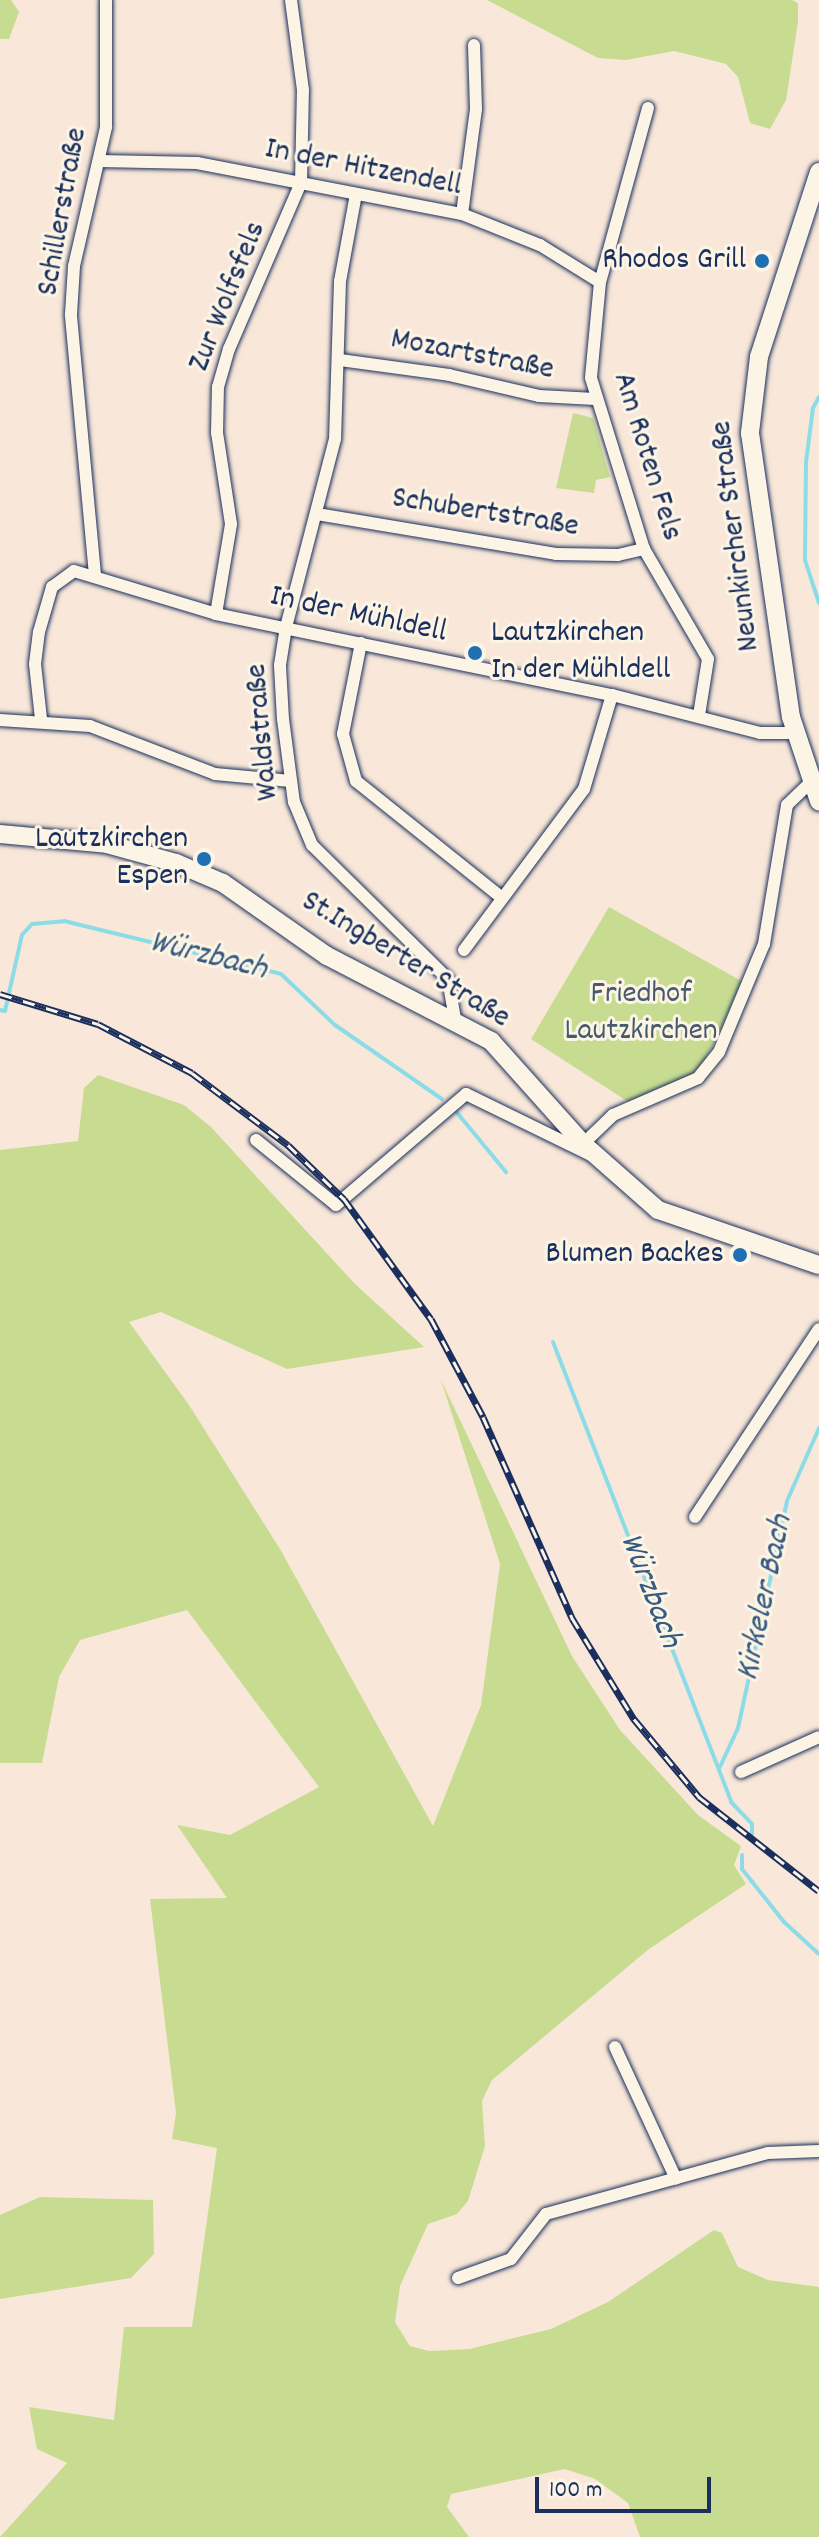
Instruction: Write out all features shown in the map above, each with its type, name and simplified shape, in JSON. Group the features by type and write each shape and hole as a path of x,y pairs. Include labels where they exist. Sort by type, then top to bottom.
{"main road":[{"name":"Neunkircher Straße","path":"819,172 759,357 751,421 755,483 794,733 819,801"},
{"name":"St.Ingberter Straße","path":"0,834 107,844 200,872 363,977 455,1019 491,1041 590,1150 658,1210 819,1265"}],"street":[{"name":"Schillerstraße","path":"95,575 71,314 74,266 100,161 109,103 106,0"},
{"name":"Zur Wolfsfels","path":"216,614 231,524 217,433 218,387 229,349 301,183 303,90 291,0"},
{"path":"462,214 476,120 474,45"},
{"name":"Am Roten Fels","path":"648,108 600,282 591,355 595,399 644,549 708,659 699,715"},
{"name":"In der Hitzendell","path":"100,161 197,163 462,214 540,245 600,282"},
{"name":"Waldstraße","path":"356,194 340,281 340,360 335,439 286,627 280,688 291,781 312,845 448,979 455,1019"},
{"name":"Mozartstraße","path":"340,360 449,375 539,396 595,399"},
{"name":"Schubertstraße","path":"317,514 556,554 618,555 644,549"},
{"name":"In der Mühldell","path":"41,719 35,649 52,587 74,571 216,614 612,695 760,733 794,733"},
{"path":"361,643 343,734 356,781 501,897"},
{"path":"464,950 584,789 612,695"},
{"path":"0,720 41,719 90,726 215,774 291,781"},
{"path":"256,1140 336,1205 450,1104 466,1094 590,1150 613,1115 698,1078 719,1052 764,944 787,805 810,783"},
{"path":"695,1517 819,1329"},
{"path":"741,1772 819,1737"},
{"path":"615,2047 676,2179"},
{"path":"458,2278 511,2259 546,2214 768,2153 819,2151"}],"green space":[{"path":"0,0 11,0 19,12 9,39 0,39"},
{"path":"487,0 792,0 798,3 798,22 786,100 770,129 750,123 738,77 726,64 674,51 626,60 598,58"},
{"path":"573,413 593,418 610,477 596,480 594,493 556,488"},
{"name":"Friedhof Lautzkirchen","path":"609,907 745,983 703,1064 687,1079 630,1103 531,1039"},
{"path":"98,1075 184,1105 211,1127 355,1284 424,1347 287,1369 161,1312 129,1322 189,1405 280,1549 433,1826 481,1705 500,1564 441,1380 572,1656 620,1730 698,1815 741,1846 734,1865 746,1884 649,1949 492,2080 482,2101 485,2146 468,2201 457,2214 428,2224 400,2286 395,2322 410,2346 429,2351 470,2349 551,2329 608,2302 714,2230 722,2233 738,2267 768,2280 819,2287 819,2537 640,2537 628,2503 595,2479 565,2469 451,2494 447,2507 469,2537 0,2537 67,2463 37,2449 29,2407 114,2420 124,2327 192,2327 217,2148 172,2139 176,2113 150,1899 227,1898 177,1825 230,1835 319,1787 187,1610 80,1640 59,1677 42,1763 0,1763 0,1150 78,1141 84,1088"},
{"path":"40,2197 153,2200 154,2254 131,2278 0,2299 0,2215"}],"waterway":[{"name":"Kirkeler Bach","path":"819,397 813,408 806,462 805,560 819,603"},
{"name":"Würzbach","path":"0,1010 5,1011 22,935 32,924 64,921 281,974 335,1025 442,1099"},
{"name":"Würzbach","path":"454,1109 506,1172"},
{"name":"Würzbach","path":"553,1342 731,1802 752,1824 752,1835"},
{"name":"Kirkeler Bach","path":"719,1769 738,1728 787,1501 819,1428"},
{"name":"Würzbach","path":"742,1855 742,1869 784,1922 819,1954"}],"railway":[{"path":"0,994 98,1024 192,1073 288,1145 344,1199 431,1319 483,1417 572,1618 634,1719 699,1797 819,1891"}],"place":[{"name":"Rhodos Grill","path":"762,261"},
{"name":"Lautzkirchen In der Mühldell","path":"475,653"},
{"name":"Lautzkirchen Espen","path":"204,859"},
{"name":"Blumen Backes","path":"740,1255"}]}
